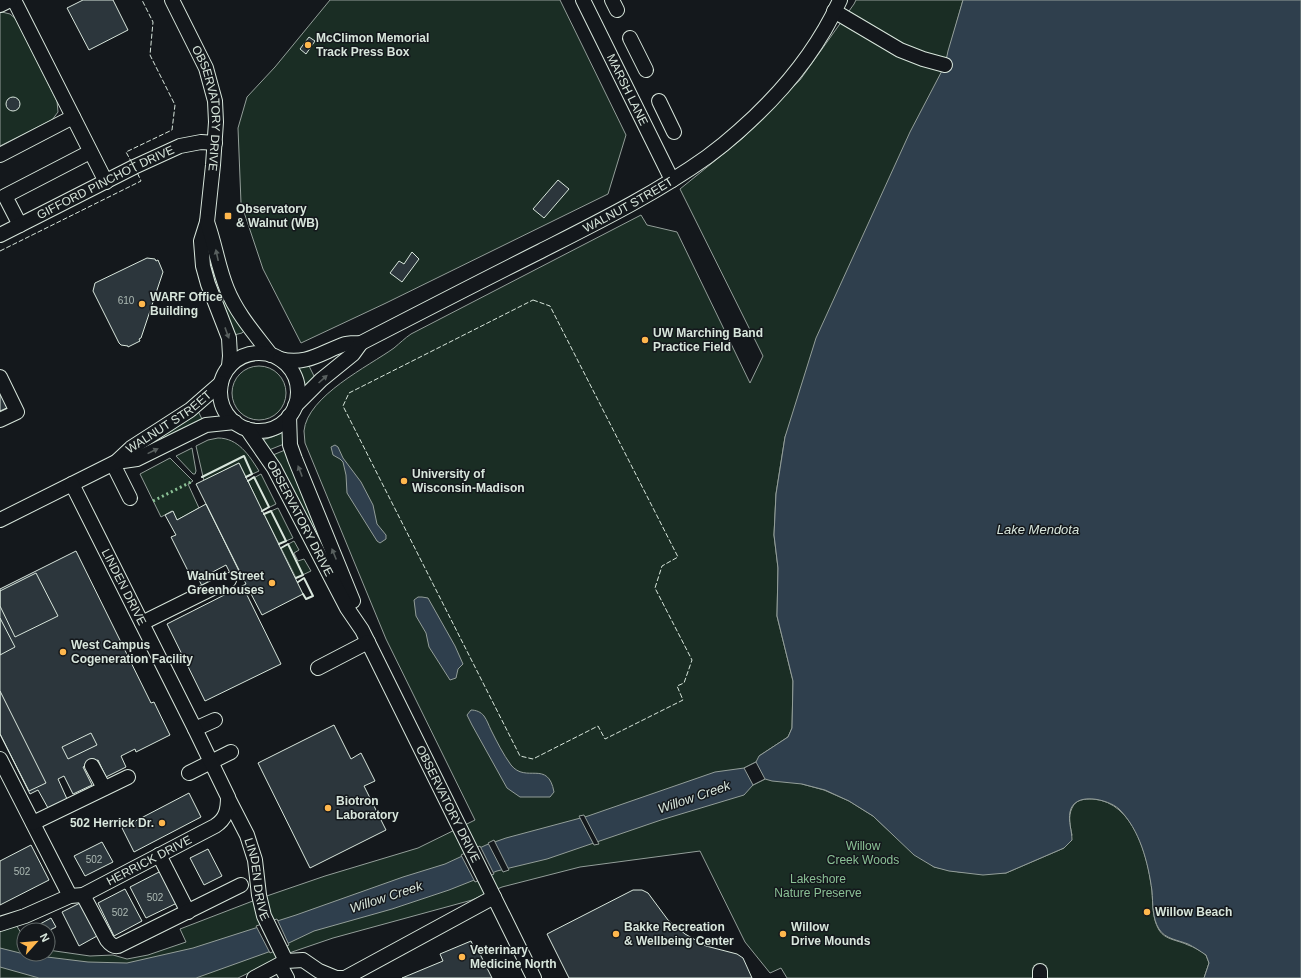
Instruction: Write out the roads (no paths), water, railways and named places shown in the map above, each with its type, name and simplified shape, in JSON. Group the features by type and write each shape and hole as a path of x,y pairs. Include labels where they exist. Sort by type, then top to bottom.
{"street":[{"path":"0,5 10,0"},
{"path":"14,0 106,182"},
{"name":"OBSERVATORY DRIVE","path":"172,0 206,68 215,101 215,143 207,222 202,241 203,266 214,302 229,338 230,366"},
{"name":"MARSH LANE","path":"583,0 672,180"},
{"path":"832,11 900,50 923,59 945,65"},
{"name":"WALNUT STREET","path":"276,357 290,362 305,360 346,344 361,343 611,215 672,180 708,156 766,106 797,71 822,34 832,11"},
{"path":"630,38 646,70"},
{"path":"774,82 797,71"},
{"path":"659,101 674,132"},
{"path":"0,155 73,117"},
{"name":"GIFFORD PINCHOT DRIVE","path":"0,235 180,146 201,142 215,143"},
{"path":"20,225 5,196 90,152"},
{"name":"OBSERVATORY DRIVE","path":"207,222 214,241 225,282 237,309 251,329 276,357"},
{"name":"WALNUT STREET","path":"292,411 321,380 353,354 361,343"},
{"path":"256,353 276,357 290,368 296,380 298,393 292,411 281,424 270,429 259,431 247,429 234,422 225,411 220,398 221,383 224,374 230,366 242,356 256,353"},
{"path":"0,377 17,412 0,420"},
{"name":"WALNUT STREET","path":"115,463 131,448 190,410 221,383"},
{"name":"OBSERVATORY DRIVE","path":"292,411 290,445 365,636 534,978"},
{"name":"WALNUT STREET","path":"0,520 115,463 137,458 206,425 234,422"},
{"name":"OBSERVATORY DRIVE","path":"247,429 274,468 347,608 365,636"},
{"path":"115,463 130,498"},
{"name":"LINDEN DRIVE","path":"72,484 211,762 227,806 247,835 255,860 259,895 265,920 282,959 287,978"},
{"path":"142,623 179,598 229,580"},
{"path":"318,668 365,636"},
{"path":"195,729 215,720"},
{"path":"189,773 231,752"},
{"path":"0,759 33,823 76,895 107,940 115,946 118,946 241,885"},
{"path":"92,766 104,788"},
{"path":"33,823 128,777"},
{"name":"HERRICK DRIVE","path":"0,924 25,916 76,895 215,826 221,822 227,806"},
{"path":"159,855 188,912"},
{"path":"254,978 282,959 302,960 319,971 336,978 345,978 494,897"}],"water":[{"name":"Lake Mendota","path":"963,0 1301,0 1301,978 1204,978 1209,963 1206,955 1188,944 1168,937 1159,929 1154,915 1148,869 1138,837 1126,817 1119,809 1107,802 1084,799 1073,805 1070,812 1072,840 1064,848 1006,873 983,875 949,871 934,867 914,855 873,816 849,801 825,790 802,784 765,779 753,785 744,795 661,820 547,859 497,871 449,890 392,909 314,931 274,950 196,978 39,978 0,967 0,948 16,952 16,962 56,962 56,958 88,962 127,963 193,948 296,915 403,877 445,864 486,845 506,838 588,816 715,772 744,768 756,762 759,756 788,737 792,728 793,681 777,616 778,568 774,535 776,494 785,437 816,338 910,132 945,65"},
{"path":"335,445 338,447 343,458 361,482 373,505 377,524 386,535 386,539 380,543 377,541 347,493 346,475 343,462 333,455 331,447"},
{"path":"418,597 428,598 455,646 463,664 458,669 456,678 450,680 429,647 426,633 416,616 414,600"},
{"path":"471,710 475,710 484,716 505,757 511,765 523,773 542,774 547,777 551,782 554,792 550,797 520,797 507,788 467,715"}],"place":[{"name":"McClimon Memorial Track Press Box","path":"308,45"},
{"name":"Observatory & Walnut (WB)","path":"228,216"},
{"name":"WARF Office Building","path":"142,304"},
{"name":"UW Marching Band Practice Field","path":"645,340"},
{"name":"University of Wisconsin-Madison","path":"404,481"},
{"name":"Walnut Street Greenhouses","path":"272,583"},
{"name":"West Campus Cogeneration Facility","path":"63,652"},
{"name":"Biotron Laboratory","path":"328,808"},
{"name":"502 Herrick Dr.","path":"162,823"},
{"name":"Willow Beach","path":"1147,912"},
{"name":"Bakke Recreation & Wellbeing Center","path":"616,934"},
{"name":"Willow Drive Mounds","path":"783,934"},
{"name":"Veterinary Medicine North","path":"462,957"}],"water label":[{"name":"Willow Creek","path":"694,797"},
{"name":"Willow Creek","path":"386,897"}],"park label":[{"name":"Willow Creek Woods","path":"863,853"},
{"name":"Lakeshore Nature Preserve","path":"818,886"}]}
